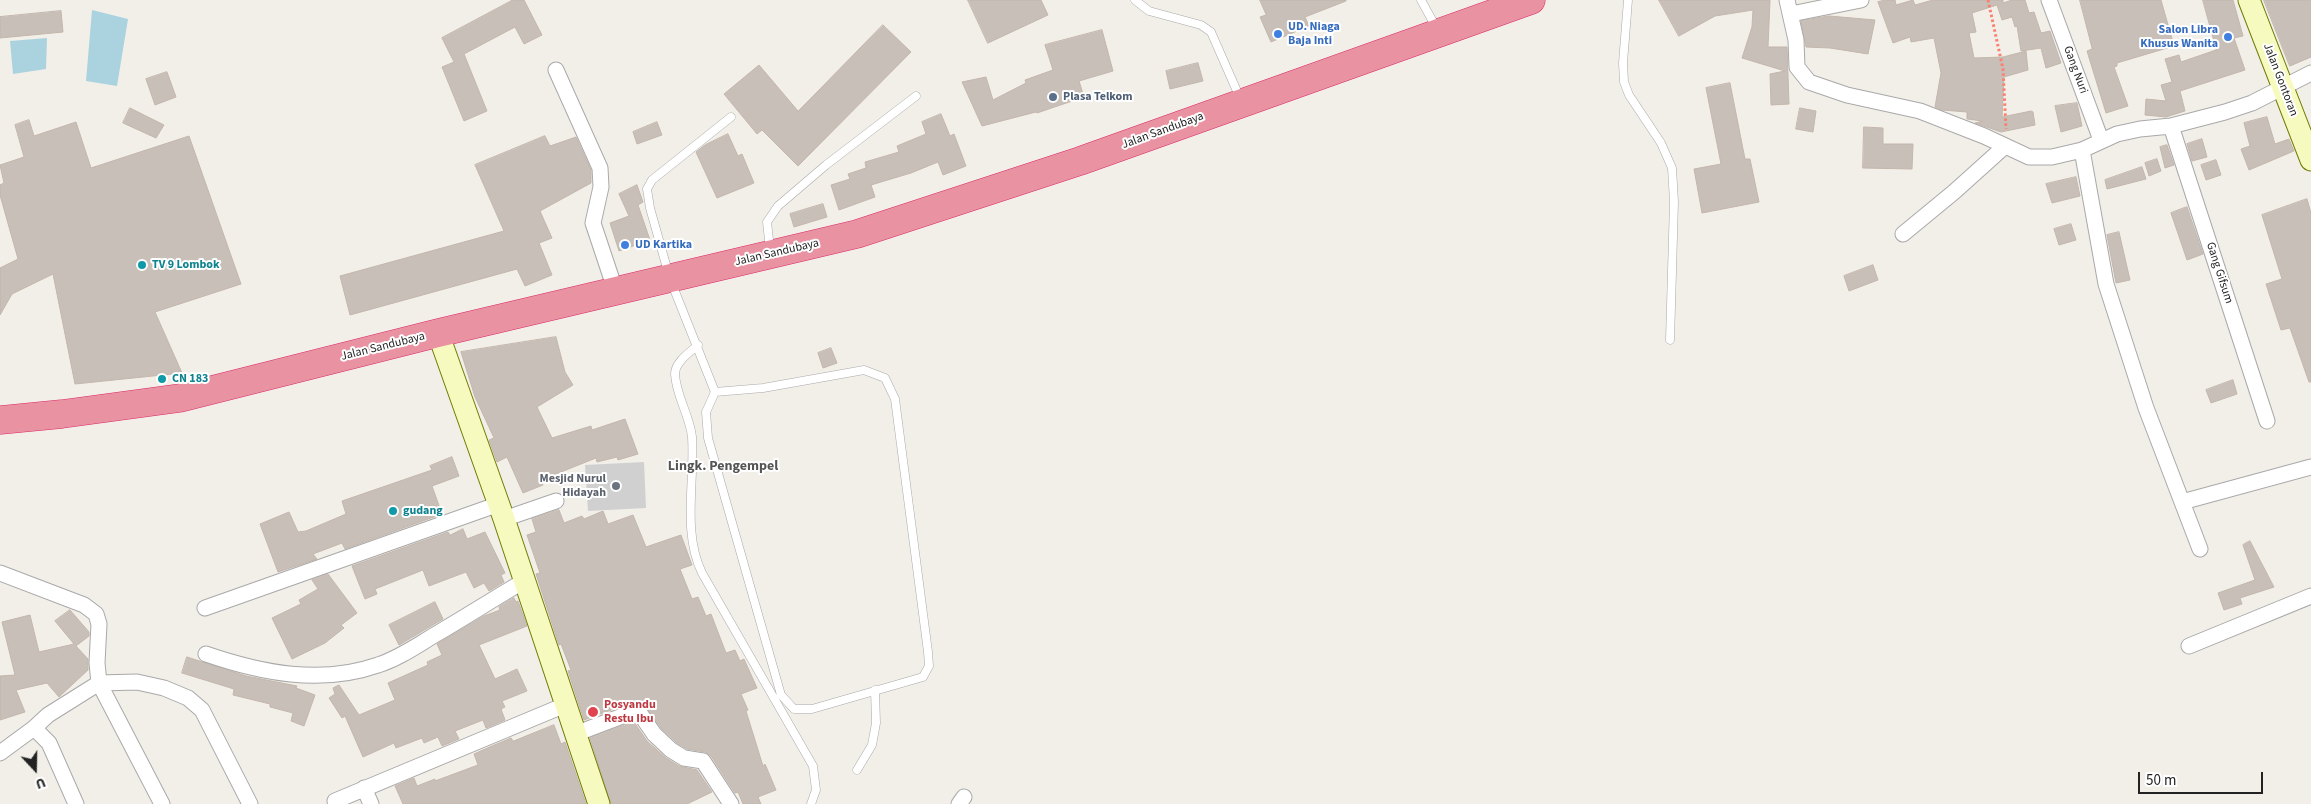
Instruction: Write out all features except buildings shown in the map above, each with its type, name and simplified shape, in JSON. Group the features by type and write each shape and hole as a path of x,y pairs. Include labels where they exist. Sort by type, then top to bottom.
{"highway":[{"name":"Jalan Sandubaya","path":"0,420 100,400 208,392 438,333 616,292 675,291 771,255 857,234 924,214 1080,161 1242,102 1320,77 1530,0"}],"street":[{"path":"1861,0 1789,7 1799,72 1805,80 1813,85 1920,111 1984,136 2004,147 2029,157 2040,158 2082,150 2101,140 2131,131 2171,126 2225,112 2282,89 2311,73"},
{"name":"Gang Nuri","path":"2049,0 2101,140"},
{"name":"Jalan Gontoran","path":"2249,0 2311,160"},
{"path":"556,70 600,168 601,187 593,223 616,292"},
{"name":"Gang Gifsum","path":"2171,126 2267,421"},
{"path":"1903,234 2004,147"},
{"path":"2082,150 2106,284 2146,408 2200,549"},
{"path":"438,333 501,511 599,804"},
{"path":"2182,502 2311,467"},
{"path":"205,608 501,511 556,500"},
{"path":"0,573 84,605 96,614 100,634 97,663 99,683 162,804"},
{"path":"206,654 233,664 285,674 325,676 362,670 377,666 401,655 524,581"},
{"path":"2189,646 2311,596"},
{"path":"0,753 34,728 48,715 99,683 137,682 164,688 188,698 202,710 250,804"},
{"path":"335,801 565,706"},
{"path":"575,734 633,712 639,712 654,734 671,750 684,758 697,759 704,762 731,804"},
{"path":"34,728 49,743 76,804"},
{"path":"364,788 371,804"}],"lane":[{"path":"1135,0 1150,11 1201,25 1212,32 1242,102"},
{"path":"1421,0 1440,33"},
{"path":"1628,0 1623,63 1624,82 1629,95 1661,143 1672,168 1674,202 1670,340"},
{"path":"771,255 767,222 778,206 826,165 916,96"},
{"path":"715,392 763,388 864,370 885,378 895,399 929,666 923,677 812,709 794,709 781,695 708,438 706,412 715,392 675,291 650,208 647,189 652,180 730,116"},
{"path":"696,341 679,364 675,375 692,436 692,533 694,555 702,573 813,766 816,790 811,804"},
{"path":"857,770 872,745 876,723 875,690"}],"path":[{"path":"1988,0 2003,69 2007,117 2004,147"}],"shaded area":[{"name":"Mesjid Nurul Hidayah","path":"644,462 646,508 588,511 585,465"}],"water":[{"path":"92,10 128,19 117,86 86,81"},
{"path":"47,38 46,69 13,74 10,41"}],"place":[{"name":"UD. Niaga Baja Inti","path":"1278,34"},
{"name":"Salon Libra Khusus Wanita","path":"2228,37"},
{"name":"Plasa Telkom","path":"1053,97"},
{"name":"UD Kartika","path":"625,245"},
{"name":"TV 9 Lombok","path":"142,265"},
{"name":"CN 183","path":"162,379"},
{"name":"Mesjid Nurul Hidayah","path":"616,486"},
{"name":"gudang","path":"393,511"},
{"name":"Posyandu Restu Ibu","path":"593,712"}],"district":[{"name":"Lingk. Pengempel","path":"723,467"}]}
